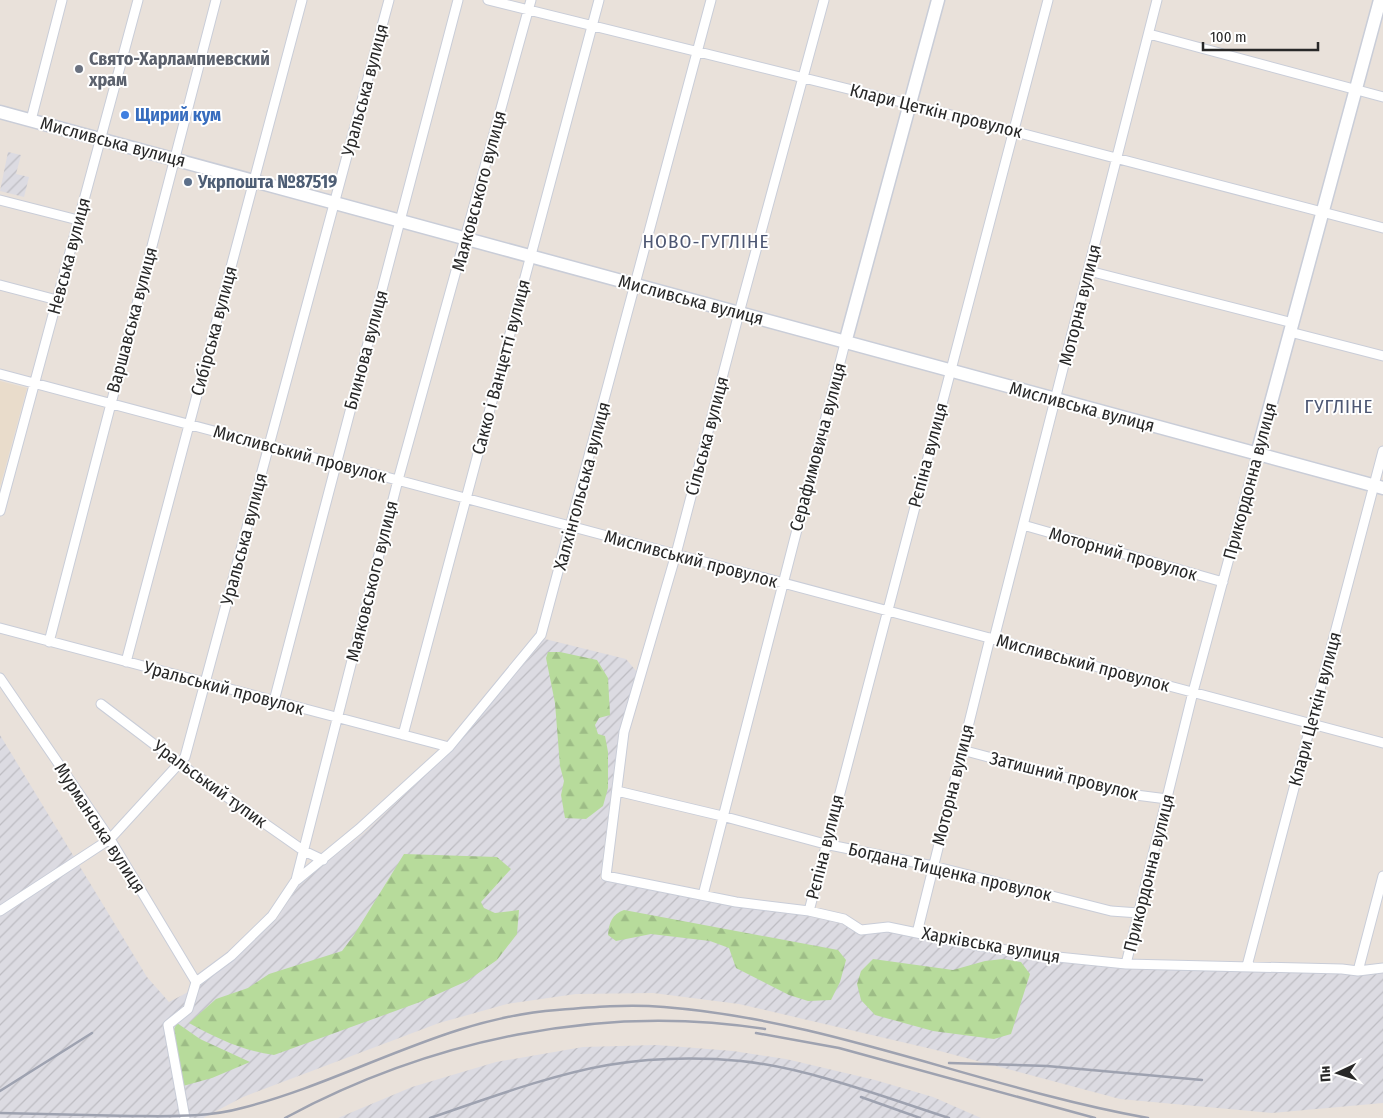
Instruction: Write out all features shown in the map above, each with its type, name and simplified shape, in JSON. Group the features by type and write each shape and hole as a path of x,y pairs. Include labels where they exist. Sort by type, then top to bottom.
{"street":[{"path":"31,120 62,0"},
{"name":"Невська вулиця","path":"0,511 138,0"},
{"name":"Варшавська вулиця","path":"49,642 216,0"},
{"name":"Сибірська вулиця","path":"126,662 302,0"},
{"name":"Уральська вулиця","path":"0,911 110,839 180,764 188,749 389,0"},
{"name":"Блинова вулиця","path":"274,701 458,0"},
{"name":"Клари Цеткін провулок","path":"488,0 591,27 909,104 1383,228"},
{"name":"Маяковського вулиця","path":"196,982 231,956 272,916 296,880 398,480 531,0"},
{"name":"Сакко і Ванцетті вулиця","path":"403,735 599,0"},
{"name":"Халхінгольська вулиця","path":"296,880 360,829 449,747 541,635 711,0"},
{"name":"Сільська вулиця","path":"606,876 624,732 676,554 738,313 824,0"},
{"name":"Серафимовича вулиця","path":"702,895 845,342 938,0"},
{"name":"Рєпіна вулиця","path":"808,911 1048,0"},
{"name":"Моторна вулиця","path":"917,933 932,866 1056,400 1157,0"},
{"name":"Прикордонна вулиця","path":"1126,964 1193,692 1380,0"},
{"path":"1149,34 1383,97"},
{"name":"Мисливська вулиця","path":"0,112 1378,487"},
{"path":"0,200 78,220"},
{"path":"1089,271 1292,327 1383,356"},
{"path":"0,285 57,300"},
{"name":"Мисливський провулок","path":"0,374 1383,743"},
{"name":"Клари Цеткін вулиця","path":"1247,966 1311,724 1378,487 1383,451"},
{"name":"Моторний провулок","path":"1023,526 1222,582"},
{"name":"Уральський провулок","path":"0,628 449,747"},
{"name":"Мурманська вулиця","path":"0,678 110,839 196,982"},
{"name":"Уральський тупик","path":"101,704 180,764 304,851 323,860"},
{"name":"Затишний провулок","path":"962,750 1128,794 1167,799"},
{"name":"Богдана Тищенка провулок","path":"617,791 722,816 825,844 932,866 1112,911 1139,913"},
{"name":"Харківська вулиця","path":"606,876 736,902 808,911 844,919 861,930 888,927 1048,956 1126,964 1247,966 1358,971 1383,968"},
{"path":"1358,971 1383,876"},
{"path":"185,1118 168,1025 188,1009 196,982"}],"shaded area":[{"path":"8,152 21,155 16,174 29,177 24,197 0,191"},
{"path":"0,381 27,388 0,487"},
{"path":"545,639 626,659 637,672 619,731 600,879 735,906 808,916 842,924 860,934 888,932 980,950 1087,965 1126,969 1342,973 1358,976 1383,973 1383,1103 1272,1113 1120,1099 936,1050 739,1004 653,993 576,994 507,1004 439,1023 243,1097 203,1118 0,1118 0,735 147,977 169,1002 194,989 235,959 277,919 300,883 363,834 453,749"},
{"path":"657,1045 733,1051 786,1059 875,1080 933,1097 981,1118 338,1118 412,1087 496,1062 583,1047"}],"green space":[{"path":"548,652 560,652 597,660 608,678 610,715 599,718 595,725 598,734 605,736 608,752 608,788 603,806 586,819 565,818 561,795 564,781 560,766 555,703 546,658"},
{"path":"404,854 497,857 511,869 481,902 484,908 495,913 519,910 517,934 497,960 467,981 420,1002 274,1055 230,1043 189,1023 216,999 248,988 269,974 342,951"},
{"path":"624,910 838,950 846,960 840,982 831,1000 808,1001 789,995 736,968 729,948 710,941 651,934 616,941 608,935 609,927 614,917"},
{"path":"873,959 953,970 985,961 1003,959 1021,962 1030,974 1011,1034 994,1039 933,1031 875,1015 861,1000 857,984 861,971"},
{"path":"177,1023 200,1039 250,1062 212,1078 183,1086 174,1029"}],"railway":[{"path":"0,1113 173,1116 201,1115 228,1111 282,1096 436,1037 476,1025 516,1015 557,1010 637,1006 726,1014 787,1026 847,1040 1027,1090 1148,1118"},
{"path":"285,1118 341,1091 398,1068 457,1049 518,1034 579,1025 641,1021 703,1022 765,1029"},
{"path":"0,1091 92,1033"},
{"path":"756,1033 839,1048 1095,1118"},
{"path":"430,1118 518,1088 586,1069 641,1061 691,1059 741,1061 793,1070 846,1084 949,1118"},
{"path":"949,1063 1047,1066 1202,1080"},
{"path":"861,1097 920,1118"}],"place":[{"name":"Свято-Харлампиевский храм","path":"79,69"},
{"name":"Щирий кум","path":"125,115"},
{"name":"Укрпошта №87519","path":"188,182"}],"district":[{"name":"НОВО-ГУГЛІНЕ","path":"706,241"},
{"name":"ГУГЛІНЕ","path":"1339,406"}]}
